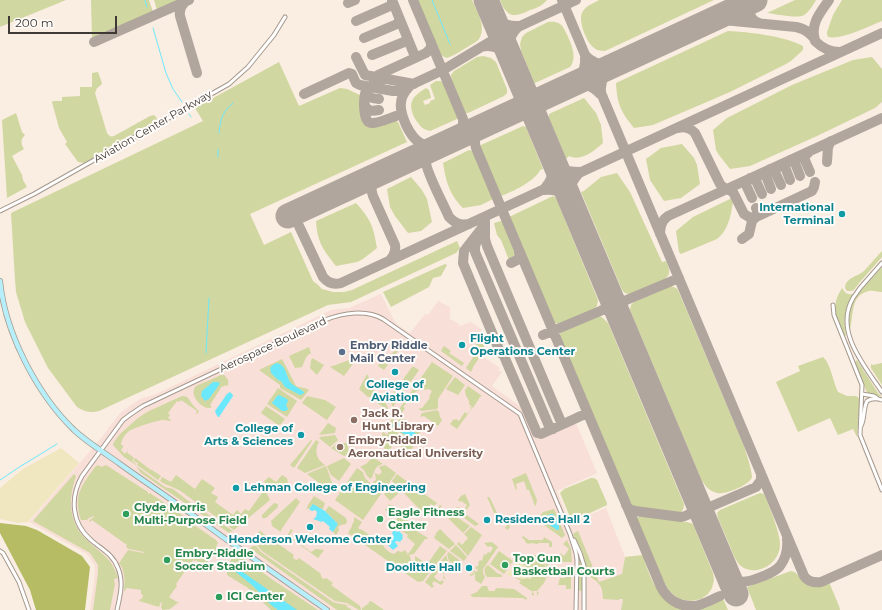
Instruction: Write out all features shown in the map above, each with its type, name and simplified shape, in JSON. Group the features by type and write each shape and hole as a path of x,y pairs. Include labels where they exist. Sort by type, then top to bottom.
{"main road":[{"path":"0,281 4,305 11,330 24,362 36,383 74,430 236,547 327,610"}],"street":[{"name":"Aviation Center Parkway","path":"0,211 34,194 229,84 248,68 274,35 285,17"},
{"path":"882,262 853,298 848,310 847,324 848,335 854,347 882,392"},
{"path":"833,305 834,315 862,385 860,435 882,490"},
{"name":"Aerospace Boulevard","path":"118,610 121,592 121,577 118,567 116,562 106,551 96,544 81,529 76,516 74,494 82,476 123,420 143,406 325,320 334,316 357,313 371,313 383,319 520,414 570,534 576,553 576,610"},
{"path":"862,394 874,396 878,399"},
{"path":"860,428 862,425 864,405 867,400 882,400"},
{"name":"Aerospace Boulevard","path":"570,534 578,547 584,566 584,610"},
{"path":"0,551 3,553 19,582 27,610"},
{"path":"576,594 584,595"}],"shaded area":[{"name":"Embry-Riddle Aeronautical University","path":"381,294 396,324 410,333 425,314 428,315 438,301 450,307 450,319 460,326 471,322 481,329 484,345 482,356 500,368 498,370 502,372 492,386 525,410 537,439 576,423 597,473 557,491 570,523 606,508 625,557 618,598 623,599 621,610 90,610 95,566 87,554 29,522 102,437 120,413 140,399 156,394 331,310 349,308"}],"green space":[{"path":"0,0 66,0 0,27"},
{"path":"91,0 149,0 153,12 92,38"},
{"path":"154,0 179,0 157,10"},
{"path":"417,0 472,0 482,24 479,39 447,58 443,56 436,48"},
{"path":"500,0 547,0 537,8 512,15 505,10"},
{"path":"599,0 714,0 605,51 600,51 590,44 583,30 581,19 584,9"},
{"path":"795,0 816,0 808,12 801,16 767,13"},
{"path":"842,0 882,0 882,21 848,35 828,37 827,32 833,15"},
{"path":"548,22 557,22 563,27 572,47 574,58 573,63 570,67 535,83 521,51 520,44 522,37 526,33"},
{"path":"728,31 776,37 803,46 803,50 786,64 730,92 653,125 634,128 620,107 617,97 616,83"},
{"path":"483,56 491,58 496,62 507,89 507,93 504,96 466,113 452,84 451,75 454,71 477,57"},
{"path":"872,57 882,69 882,102 875,108 750,166 730,169 719,155 716,150 713,130 727,118 792,85 853,60"},
{"path":"279,62 299,106 340,88 347,89 362,96 361,105 363,120 368,126 373,127 394,120 398,122 407,142 250,214 264,245 291,232 313,281 322,289 333,292 352,290 457,241 460,248 456,253 351,302 328,305 99,411 88,412 80,409 48,368 25,322 16,292 11,213 203,121 195,108"},
{"path":"98,72 102,83 97,88 95,93 109,136 114,136 150,116 154,115 157,119 155,123 84,163 78,162 65,144 67,142 59,128 52,102 62,101 62,97 80,96 80,87 92,87 92,73"},
{"path":"436,81 441,81 444,84 458,117 457,119 430,131 422,128 417,122 412,113 411,104 416,95 426,88 429,90 431,98 423,101 425,105 435,99 430,85"},
{"path":"584,98 596,113 601,125 603,143 583,157 578,158 569,156 566,159 549,118 549,114"},
{"path":"16,113 22,132 25,135 22,139 24,149 12,156 27,187 7,198 2,120"},
{"path":"523,126 526,127 543,169 540,170 538,174 529,182 501,196 499,195 480,150 480,146"},
{"path":"682,144 694,158 697,165 700,184 681,198 664,201 650,180 646,159 661,148"},
{"path":"469,150 474,154 493,199 481,205 463,208 451,192 445,176 443,163"},
{"path":"617,173 630,192 662,262 666,261 669,270 669,275 665,279 629,294 622,290 581,192 601,177"},
{"path":"411,177 422,190 427,199 432,222 421,231 408,233 390,207 387,189"},
{"path":"553,196 556,198 598,300 597,306 594,310 561,324 555,323 551,319 509,217"},
{"path":"734,197 729,220 721,235 717,239 681,254 679,252 676,231 693,217"},
{"path":"356,203 371,223 377,248 357,262 336,266 322,246 318,235 316,221"},
{"path":"501,221 504,224 515,252 514,256 509,260 501,240 497,235 494,223"},
{"path":"882,251 882,257 854,290 847,291 845,288 847,282 864,271"},
{"path":"445,264 447,265 441,276 433,278 429,287 391,307 383,292"},
{"path":"882,267 882,292 869,291 863,293 859,297 854,306 850,329 848,321 849,312 853,304 864,287"},
{"path":"671,286 678,290 744,446 752,477 747,483 737,489 717,493 709,490 701,479 630,310 631,305 634,302"},
{"path":"842,288 846,293 853,294 845,314 845,336 839,323 835,307 838,295"},
{"path":"600,316 608,323 684,504 684,508 680,513 677,514 635,508 630,505 560,339 560,334 563,330"},
{"path":"480,339 484,343 484,353 482,356 481,355 471,372 466,368 477,351 473,348"},
{"path":"402,345 384,370 378,366 379,364"},
{"path":"444,346 451,351 449,353 464,363 462,366 441,351"},
{"path":"309,347 311,353 306,357 302,367 295,368 289,356"},
{"path":"823,357 830,369 838,392 847,396 856,396 859,398 860,403 857,437 853,429 838,435 830,418 798,432 776,382 800,371 798,366"},
{"path":"312,358 324,365 317,375 310,368"},
{"path":"282,359 296,386 309,390 301,400 280,388 280,385 259,370"},
{"path":"352,359 355,361 344,376 330,367"},
{"path":"857,360 882,397 867,393 855,362"},
{"path":"432,362 453,376 438,399 437,409 422,411 418,409 422,408 430,398 429,397 432,391 429,389 422,390 416,385"},
{"path":"882,363 882,385 871,368 871,364"},
{"path":"412,367 419,370 393,407 387,395 388,393 392,395"},
{"path":"367,374 372,384 374,393 384,396 388,409 377,403 375,397 368,397 359,389"},
{"path":"224,375 228,379 228,385 225,385 224,387 222,386 210,405 212,407 208,408 201,405 195,398 195,387"},
{"path":"455,377 465,385 458,395 446,389"},
{"path":"468,386 482,396 473,408 469,404 465,393"},
{"path":"278,388 297,401 287,417 267,404"},
{"path":"413,389 419,390 415,392 403,407 405,408 401,414 395,415"},
{"path":"182,396 188,398 199,411 196,414 197,411 181,400 179,402 177,401 168,413 170,415 168,418 171,420 170,421 164,420 134,428 124,436 121,445 123,445 123,447 121,450 125,454 128,450 127,453 134,458 132,461 136,465 124,457 113,445 114,442 120,434 147,412"},
{"path":"307,396 325,400 336,407 327,420 302,403"},
{"path":"266,406 285,419 281,424 278,425 261,413"},
{"path":"469,406 472,408 457,429 450,424 454,419 459,421 465,412 467,414 471,409"},
{"path":"437,410 442,420 438,426 424,416 420,417 422,413"},
{"path":"399,418 402,418 407,422 406,423 420,432 419,434 423,438 420,442 418,441 416,444 388,424 391,420 399,420"},
{"path":"328,423 336,428 335,433 319,435"},
{"path":"387,425 404,437 391,436 383,438 383,432 387,435 388,434 388,432 384,430"},
{"path":"335,435 338,440 330,447 319,438 320,437"},
{"path":"391,437 404,438 399,445 394,443 387,454 383,455 383,452 385,452 384,439"},
{"path":"405,438 415,444 409,453 401,448 402,446 400,445"},
{"path":"311,440 312,441 294,468 290,465"},
{"path":"316,440 319,442 316,452 317,455 325,465 305,473 297,468"},
{"path":"339,442 347,443 350,454 344,456 331,448"},
{"path":"373,457 383,464 376,468 371,479 360,467 366,464"},
{"path":"135,458 161,476 158,480 137,465 138,463 133,461"},
{"path":"344,458 351,464 339,481 331,475 327,466"},
{"path":"98,465 101,467 106,465 148,492 148,494 150,493 185,517 184,518 216,540 218,543 216,547 218,550 200,571 197,569 200,563 193,560 176,584 177,586 169,597 179,602 170,609 162,610 161,602 159,607 139,601 142,599 143,595 141,594 141,590 126,588 124,591 124,576 119,563 128,550 144,552 129,549 126,547 127,545 92,520 90,522 89,521 94,516 87,520 81,520 78,498 82,486"},
{"path":"385,465 396,473 382,493 373,482 376,480 375,473 379,475 382,472 379,467"},
{"path":"136,466 165,487 173,489 233,531 229,533 141,473"},
{"path":"326,466 334,488 331,492 307,474"},
{"path":"357,468 363,472 365,478 381,494 363,520 335,500"},
{"path":"526,473 537,500 535,506 524,481 516,484 516,490 512,479"},
{"path":"74,474 76,476 73,485 71,502 73,519 81,534 106,557 112,565 118,578 114,579 115,584 110,610 93,610 98,565 90,553 33,521"},
{"path":"397,474 409,483 401,490 392,481"},
{"path":"176,475 195,489 202,479 215,488 211,493 218,497 215,502 233,515 237,510 241,514 245,509 249,511 262,493 258,490 266,492 270,500 234,530 182,492 160,481 162,477 171,482"},
{"path":"282,475 287,478 288,483 281,489 267,487 264,481 269,477 276,482"},
{"path":"591,478 597,480 607,505 577,519 570,517 560,493 564,489"},
{"path":"391,483 400,492 390,501 384,494"},
{"path":"410,484 437,503 434,506 431,504 428,508 430,510 425,515 402,491"},
{"path":"760,493 764,494 774,519 780,539 780,549 773,561 766,567 752,570 742,567 736,560 717,513 720,510"},
{"path":"465,494 470,505 464,513 479,524 475,526 455,511 456,507 464,510 467,505 458,500"},
{"path":"314,496 325,503 323,509 311,506 306,511 308,505"},
{"path":"487,497 490,498 498,515 508,523 510,527 508,530 505,528 507,525 496,517"},
{"path":"296,498 300,502 281,532 272,526 271,521"},
{"path":"274,503 278,504 278,507 266,518 262,518 262,515"},
{"path":"389,504 391,506 392,505 406,519 405,522 407,520 418,531 416,534 418,532 428,538 425,539 414,554 409,555 407,552 409,553 415,544 407,537 408,535 397,527 397,518 385,510"},
{"path":"440,505 442,506 440,508 444,512 446,510 470,526 463,533 438,508"},
{"path":"329,506 346,518 347,521 346,524 338,527 339,530 336,535 333,532 338,524 325,511"},
{"path":"554,509 565,535 562,538 537,520 543,512"},
{"path":"640,516 693,524 713,573 714,580 712,588 708,594 701,599 691,601 679,599 669,591 657,569 636,521 636,518"},
{"path":"354,517 362,522 358,528 374,540 380,538 383,546 389,552 394,554 398,551 402,552 405,550 410,556 411,561 415,560 415,556 433,568 423,581 418,582 348,533 354,521"},
{"path":"0,523 26,526 37,530 82,556 90,567 85,610 36,610 30,590 0,533"},
{"path":"471,527 482,535 468,556 457,544 459,542 462,545 468,538 464,534"},
{"path":"291,529 293,530 289,536 311,552 316,549 324,550 318,558 289,537 288,534"},
{"path":"440,529 455,544 449,549 434,538"},
{"path":"260,531 294,555 294,559 297,560 299,558 320,573 322,578 326,578 333,583 331,585 360,606 361,610 347,603 335,601 262,551 256,544 249,544 251,538"},
{"path":"578,531 599,582 622,574 625,557 643,555 649,574 659,592 666,599 683,608 703,609 723,599 728,610 621,610 623,599 603,599 602,590 599,584 586,574 582,551 573,535"},
{"path":"523,536 529,540 543,540 544,537 552,542 552,547 549,547 549,543 526,543 522,538"},
{"path":"567,540 571,549 572,562 560,562 560,553 564,556 569,549 563,544"},
{"path":"492,542 498,547 483,569 485,577 481,584 475,580 475,573 474,575 469,576 474,572 473,570 477,572 478,570 475,568 479,564 478,563 480,560 482,561 484,554 486,555 488,552 490,553 493,548 490,546 488,547 484,543"},
{"path":"456,545 467,557 464,561 450,551"},
{"path":"256,546 261,552 333,602 348,605 346,606 352,610 337,610 250,548"},
{"path":"440,546 447,551 434,567 428,563"},
{"path":"499,551 513,561 504,574 490,564"},
{"path":"449,552 463,563 459,568 449,561 447,554"},
{"path":"578,554 582,572 582,590 580,591 578,590"},
{"path":"446,555 449,564 444,574 439,571 434,577 440,582 442,580 444,582 441,585 434,581 432,584 434,586 432,588 425,582"},
{"path":"524,555 545,555 545,579 547,576 546,555 551,555 551,557 548,557 548,575 544,583 537,591 533,591 534,596 531,594 533,592 519,583 521,581 514,577 531,579 529,569 518,561"},
{"path":"232,556 240,556 318,610 271,610 248,588 227,575 227,568"},
{"path":"488,565 497,573 502,575 502,577 487,577 484,571"},
{"path":"791,571 797,574 806,584 818,586 829,582 840,610 756,610 747,587"},
{"path":"570,574 571,589 566,589 566,585 558,585 560,578 570,576"},
{"path":"482,586 487,586 489,591 495,591 497,588 514,589 527,598 526,600 523,598 473,597 470,595 477,592"},
{"path":"370,601 384,610 362,610 362,608"}],"sand":[{"path":"61,448 79,463 28,522 18,523 0,519 0,488 23,469"},
{"path":"518,561 524,565 523,567 529,569 531,579 508,576 507,572 512,570"}],"water":[{"path":"277,363 284,368 290,382 304,393 301,395 285,387 281,381 271,373 270,368"},
{"path":"213,382 220,383 209,399 205,401 201,396 202,391"},
{"path":"230,392 233,396 218,417 215,411"},
{"path":"279,395 288,401 286,405 288,409 286,411 282,411 272,403"},
{"path":"394,422 399,422 421,437 419,440 413,440 392,426"},
{"path":"313,504 325,511 338,524 333,532 323,521 313,519 316,517 317,512 309,509"},
{"path":"553,514 557,520 559,530 545,522 544,519 546,516"},
{"path":"394,530 397,532 399,531 403,535 403,538 400,542 395,542 398,546 393,550 384,541 388,537 392,539 394,537 392,533"},
{"path":"234,566 297,610 278,610 271,605 253,586 232,569"}],"waterway":[{"path":"145,0 147,7"},
{"path":"432,0 450,44"},
{"path":"153,28 166,73 173,89 182,102"},
{"path":"219,133 222,116 233,103"},
{"path":"218,149 218,157"},
{"path":"206,353 209,298"},
{"path":"0,480 57,444"}],"taxiway":[{"path":"94,42 189,0"},
{"path":"348,3 355,0"},
{"path":"392,0 414,54 412,59"},
{"path":"413,0 463,119 461,131 452,140"},
{"path":"562,0 804,576 811,582 821,582 882,555"},
{"path":"304,94 349,73 352,74 356,83 360,85 398,91 443,70 503,34 576,0"},
{"path":"756,0 751,6 750,13 753,19 759,23"},
{"path":"815,40 815,24 819,14 829,0"},
{"path":"356,21 390,6 392,1"},
{"path":"185,2 182,5 180,16 197,73"},
{"path":"489,6 494,15 504,24 518,26"},
{"path":"364,38 397,24 399,22 399,18"},
{"path":"713,19 796,27 808,32 816,42"},
{"path":"512,62 509,52 509,43 514,31 518,27"},
{"path":"299,226 323,277 331,283 341,283 882,33"},
{"path":"372,55 404,42 407,39 407,36"},
{"path":"815,41 826,49 840,52"},
{"path":"378,75 426,53 431,48 431,42"},
{"path":"481,47 490,46 497,48 504,52 510,59"},
{"path":"585,55 598,64 614,65"},
{"path":"356,57 365,75 414,84"},
{"path":"572,84 582,73 585,66 585,58"},
{"path":"601,91 601,83 604,76 614,65"},
{"path":"387,79 374,84 367,89 364,102 366,118 371,123 374,123 396,116"},
{"path":"571,85 587,85 600,94"},
{"path":"409,87 401,101 401,110 406,125 411,133 422,144 433,145 444,143"},
{"path":"367,89 368,96 379,99"},
{"path":"365,105 369,110 379,110"},
{"path":"660,234 660,228 664,219 668,216 882,118"},
{"path":"483,125 476,136 476,148 661,587 672,600 687,606 699,605 720,596"},
{"path":"678,128 687,128 695,133 720,184 733,192 744,214 749,217 754,218 812,191 815,182"},
{"path":"827,162 828,147 831,141"},
{"path":"434,148 427,156 426,162 436,189 449,217 458,224 469,224"},
{"path":"809,152 804,158 810,172"},
{"path":"799,156 795,163 800,176"},
{"path":"545,188 553,174 553,158"},
{"path":"554,160 557,166 562,169 581,172"},
{"path":"790,160 785,167 790,180"},
{"path":"780,165 775,172 781,185"},
{"path":"770,169 766,176 771,189"},
{"path":"386,170 374,180 372,183 372,191 395,245 394,253 389,261"},
{"path":"570,198 570,188 579,173"},
{"path":"761,174 757,177 756,181 762,194"},
{"path":"750,178 746,185 752,198"},
{"path":"544,190 558,191 570,198"},
{"path":"742,239 749,234 752,221 758,214 756,208"},
{"path":"485,221 482,228 464,251 463,263 500,352 504,356 537,433 541,434 570,421 585,414 586,411"},
{"path":"485,222 485,239 487,246 561,422 566,423"},
{"path":"479,236 475,246 475,252 549,426 553,429"},
{"path":"511,263 519,258 519,252"},
{"path":"543,335 679,278"},
{"path":"603,310 609,301 608,289"},
{"path":"602,310 614,312 622,322"},
{"path":"695,497 702,505 712,506 756,487 761,480 761,473"},
{"path":"626,505 629,509 635,511 681,517 691,513 694,508 695,497"},
{"path":"727,572 734,579 742,582 769,574 778,568 784,560 787,549 787,539"}],"runway":[{"path":"486,0 736,594"},
{"path":"288,216 755,0"}],"place":[{"name":"International Terminal","path":"842,214"},
{"name":"Flight Operations Center","path":"462,345"},
{"name":"Embry Riddle Mail Center","path":"342,352"},
{"name":"College of Aviation","path":"395,372"},
{"name":"Jack R. Hunt Library","path":"354,420"},
{"name":"College of Arts & Sciences","path":"301,435"},
{"name":"Embry-Riddle Aeronautical University","path":"340,447"},
{"name":"Lehman College of Engineering","path":"236,488"},
{"name":"Clyde Morris Multi-Purpose Field","path":"126,514"},
{"name":"Eagle Fitness Center","path":"380,519"},
{"name":"Residence Hall 2","path":"487,520"},
{"name":"Henderson Welcome Center","path":"310,527"},
{"name":"Embry-Riddle Soccer Stadium","path":"167,560"},
{"name":"Top Gun Basketball Courts","path":"505,565"},
{"name":"Doolittle Hall","path":"469,568"},
{"name":"ICI Center","path":"219,597"}]}
